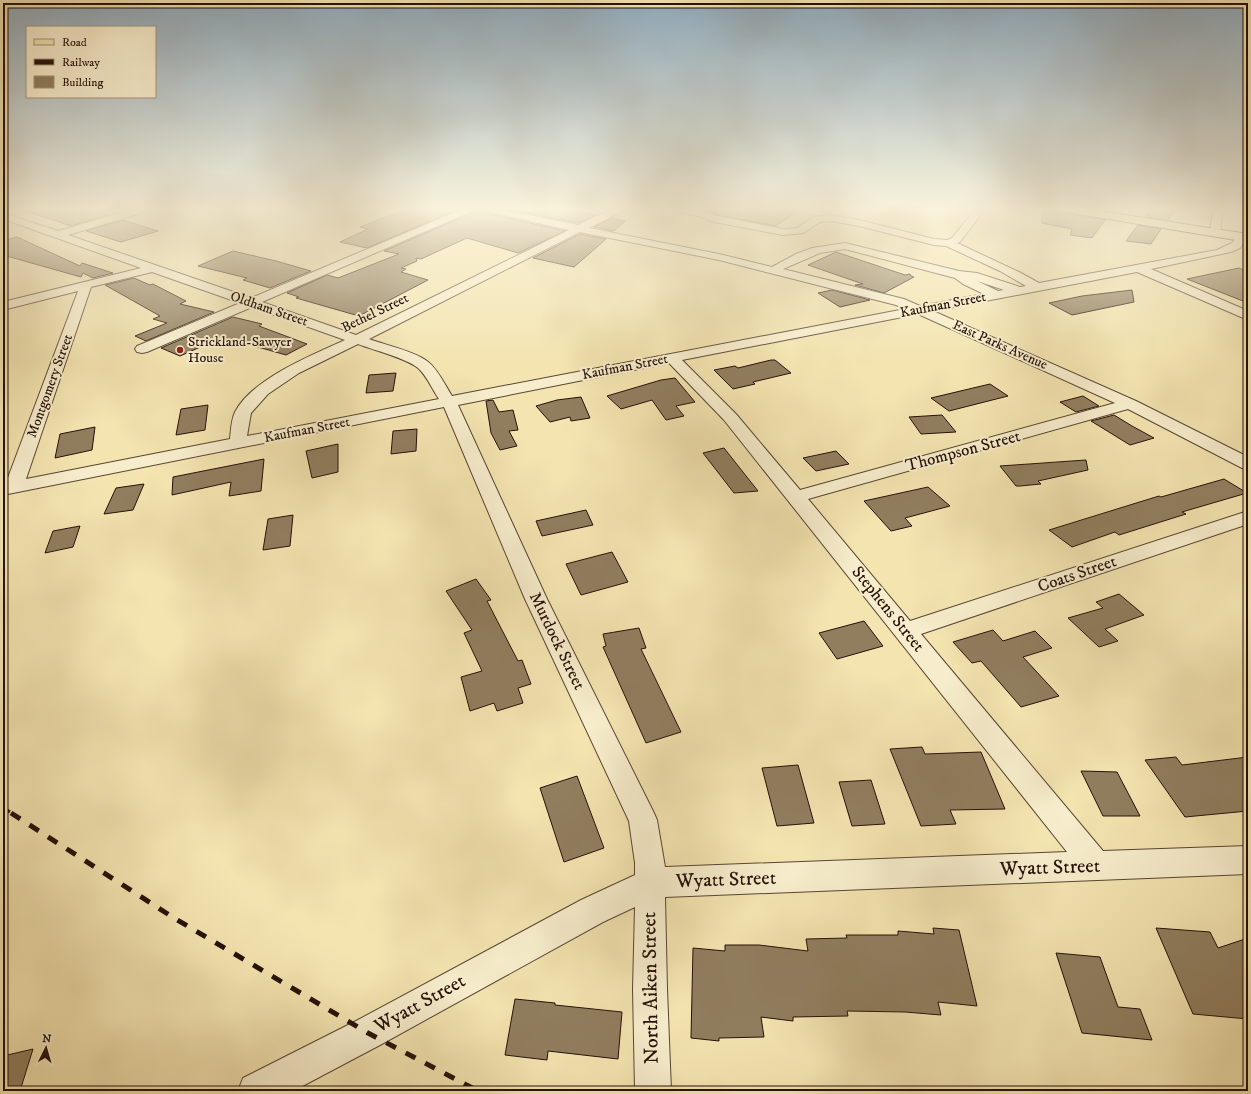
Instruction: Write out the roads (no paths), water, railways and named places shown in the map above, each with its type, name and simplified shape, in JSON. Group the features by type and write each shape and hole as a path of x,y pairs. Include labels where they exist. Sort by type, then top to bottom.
{"street":[{"name":"Oldham Street","path":"128,259 413,359 422,364 428,370 449,402"},
{"path":"142,348 353,259"},
{"name":"Bethel Street","path":"238,444 242,413 248,405 272,383 295,369 358,340 518,259"},
{"name":"East Parks Avenue","path":"728,259 900,302 951,322 1130,404 1248,464"},
{"path":"774,270 794,259"},
{"path":"896,259 959,275 973,276 1018,291"},
{"path":"979,259 1021,277 1036,287"},
{"name":"Kaufman Street","path":"8,488 1185,259"},
{"path":"3,306 154,268"},
{"path":"1138,268 1248,316"},
{"path":"959,275 997,295"},
{"name":"Montgomery Street","path":"8,488 86,285"},
{"name":"Stephens Street","path":"672,358 730,417 1097,866"},
{"name":"Murdock Street","path":"449,402 536,599 643,820 650,863 650,884"},
{"name":"Thompson Street","path":"795,497 1130,404"},
{"name":"Coats Street","path":"905,631 1248,517"},
{"name":"Wyatt Street","path":"256,1091 368,1033 592,911 650,884 677,881 1248,860"},
{"name":"North Aiken Street","path":"650,884 650,989 653,1091"}],"railway":[{"path":"3,808 13,814"},
{"path":"11,813 174,918 368,1033 478,1091"}],"place":[{"name":"Strickland-Sawyer House","path":"180,350"}]}
